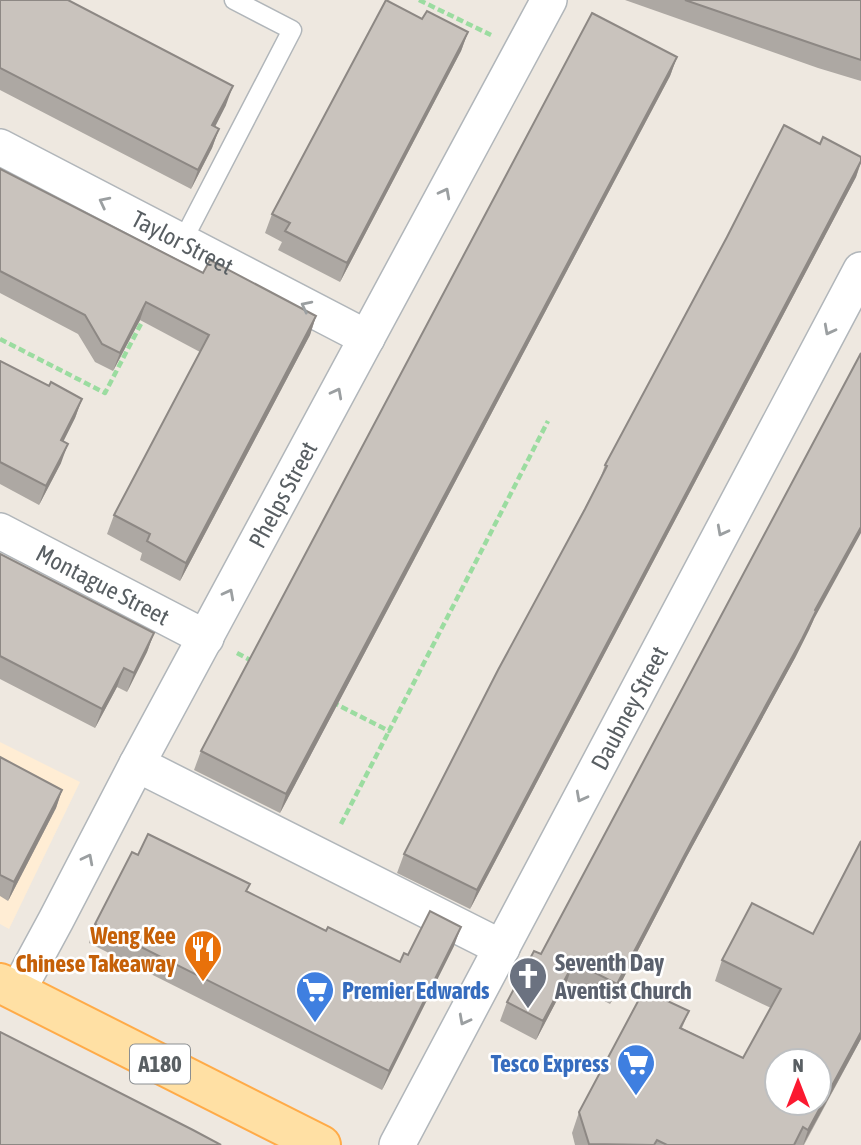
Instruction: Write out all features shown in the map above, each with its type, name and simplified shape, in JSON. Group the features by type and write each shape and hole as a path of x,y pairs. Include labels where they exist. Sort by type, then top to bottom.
{"main road":[{"name":"A180","path":"9,987 321,1145"}],"street":[{"name":"Phelps Street","path":"9,987 63,908 137,764 549,0"},
{"name":"Taylor Street","path":"0,147 367,338"},
{"name":"Daubney Street","path":"397,1145 861,270"},
{"name":"Montague Street","path":"0,531 206,638"},
{"path":"137,764 502,948"}],"lane":[{"path":"182,242 292,30 234,0"}],"path":[{"path":"419,0 522,50"},
{"path":"0,339 105,393 146,314"},
{"path":"341,824 548,421"},
{"path":"329,700 389,731"}],"shaded area":[{"path":"0,742 80,782 9,929 0,924"}],"building":[{"path":"0,0 68,0 233,86 212,125 219,129 198,170 0,68"},
{"path":"386,0 422,19 427,11 468,32 347,263 285,231 290,223 272,214"},
{"path":"685,0 861,0 861,60 825,48"},
{"path":"592,13 677,57 286,794 201,751"},
{"path":"784,125 820,144 823,137 861,157 861,161 477,890 404,854"},
{"path":"0,169 203,273 210,260 316,316 186,563 147,541 150,534 114,515 209,335 146,302 120,353 102,344 85,315 0,271"},
{"path":"861,353 861,527 617,984 574,962 543,1021 507,1002 534,951 541,954"},
{"path":"0,361 49,386 51,382 82,399 61,440 68,444 46,486 0,462"},
{"path":"0,554 154,633 134,673 124,668 102,709 0,656"},
{"path":"0,757 62,790 14,882 0,875"},
{"path":"148,834 250,884 246,891 326,931 328,927 400,962 404,953 408,955 430,911 461,927 389,1071 95,924 132,852 138,855"},
{"path":"861,841 861,1032 833,1084 833,1047 763,1047 763,1117 815,1117 808,1130 803,1127 794,1145 667,1145 657,1140 654,1145 589,1144 579,1112 644,990 689,1011 680,1028 743,1058 781,989 722,960 752,903 813,934"},
{"path":"0,1032 193,1130 221,1145 0,1145"}],"place":[{"name":"Weng Kee Chinese Takeaway","path":"203,983"},
{"name":"Seventh Day Aventist Church","path":"528,1010"},
{"name":"Premier Edwards","path":"315,1024"},
{"name":"Tesco Express","path":"636,1097"}]}
